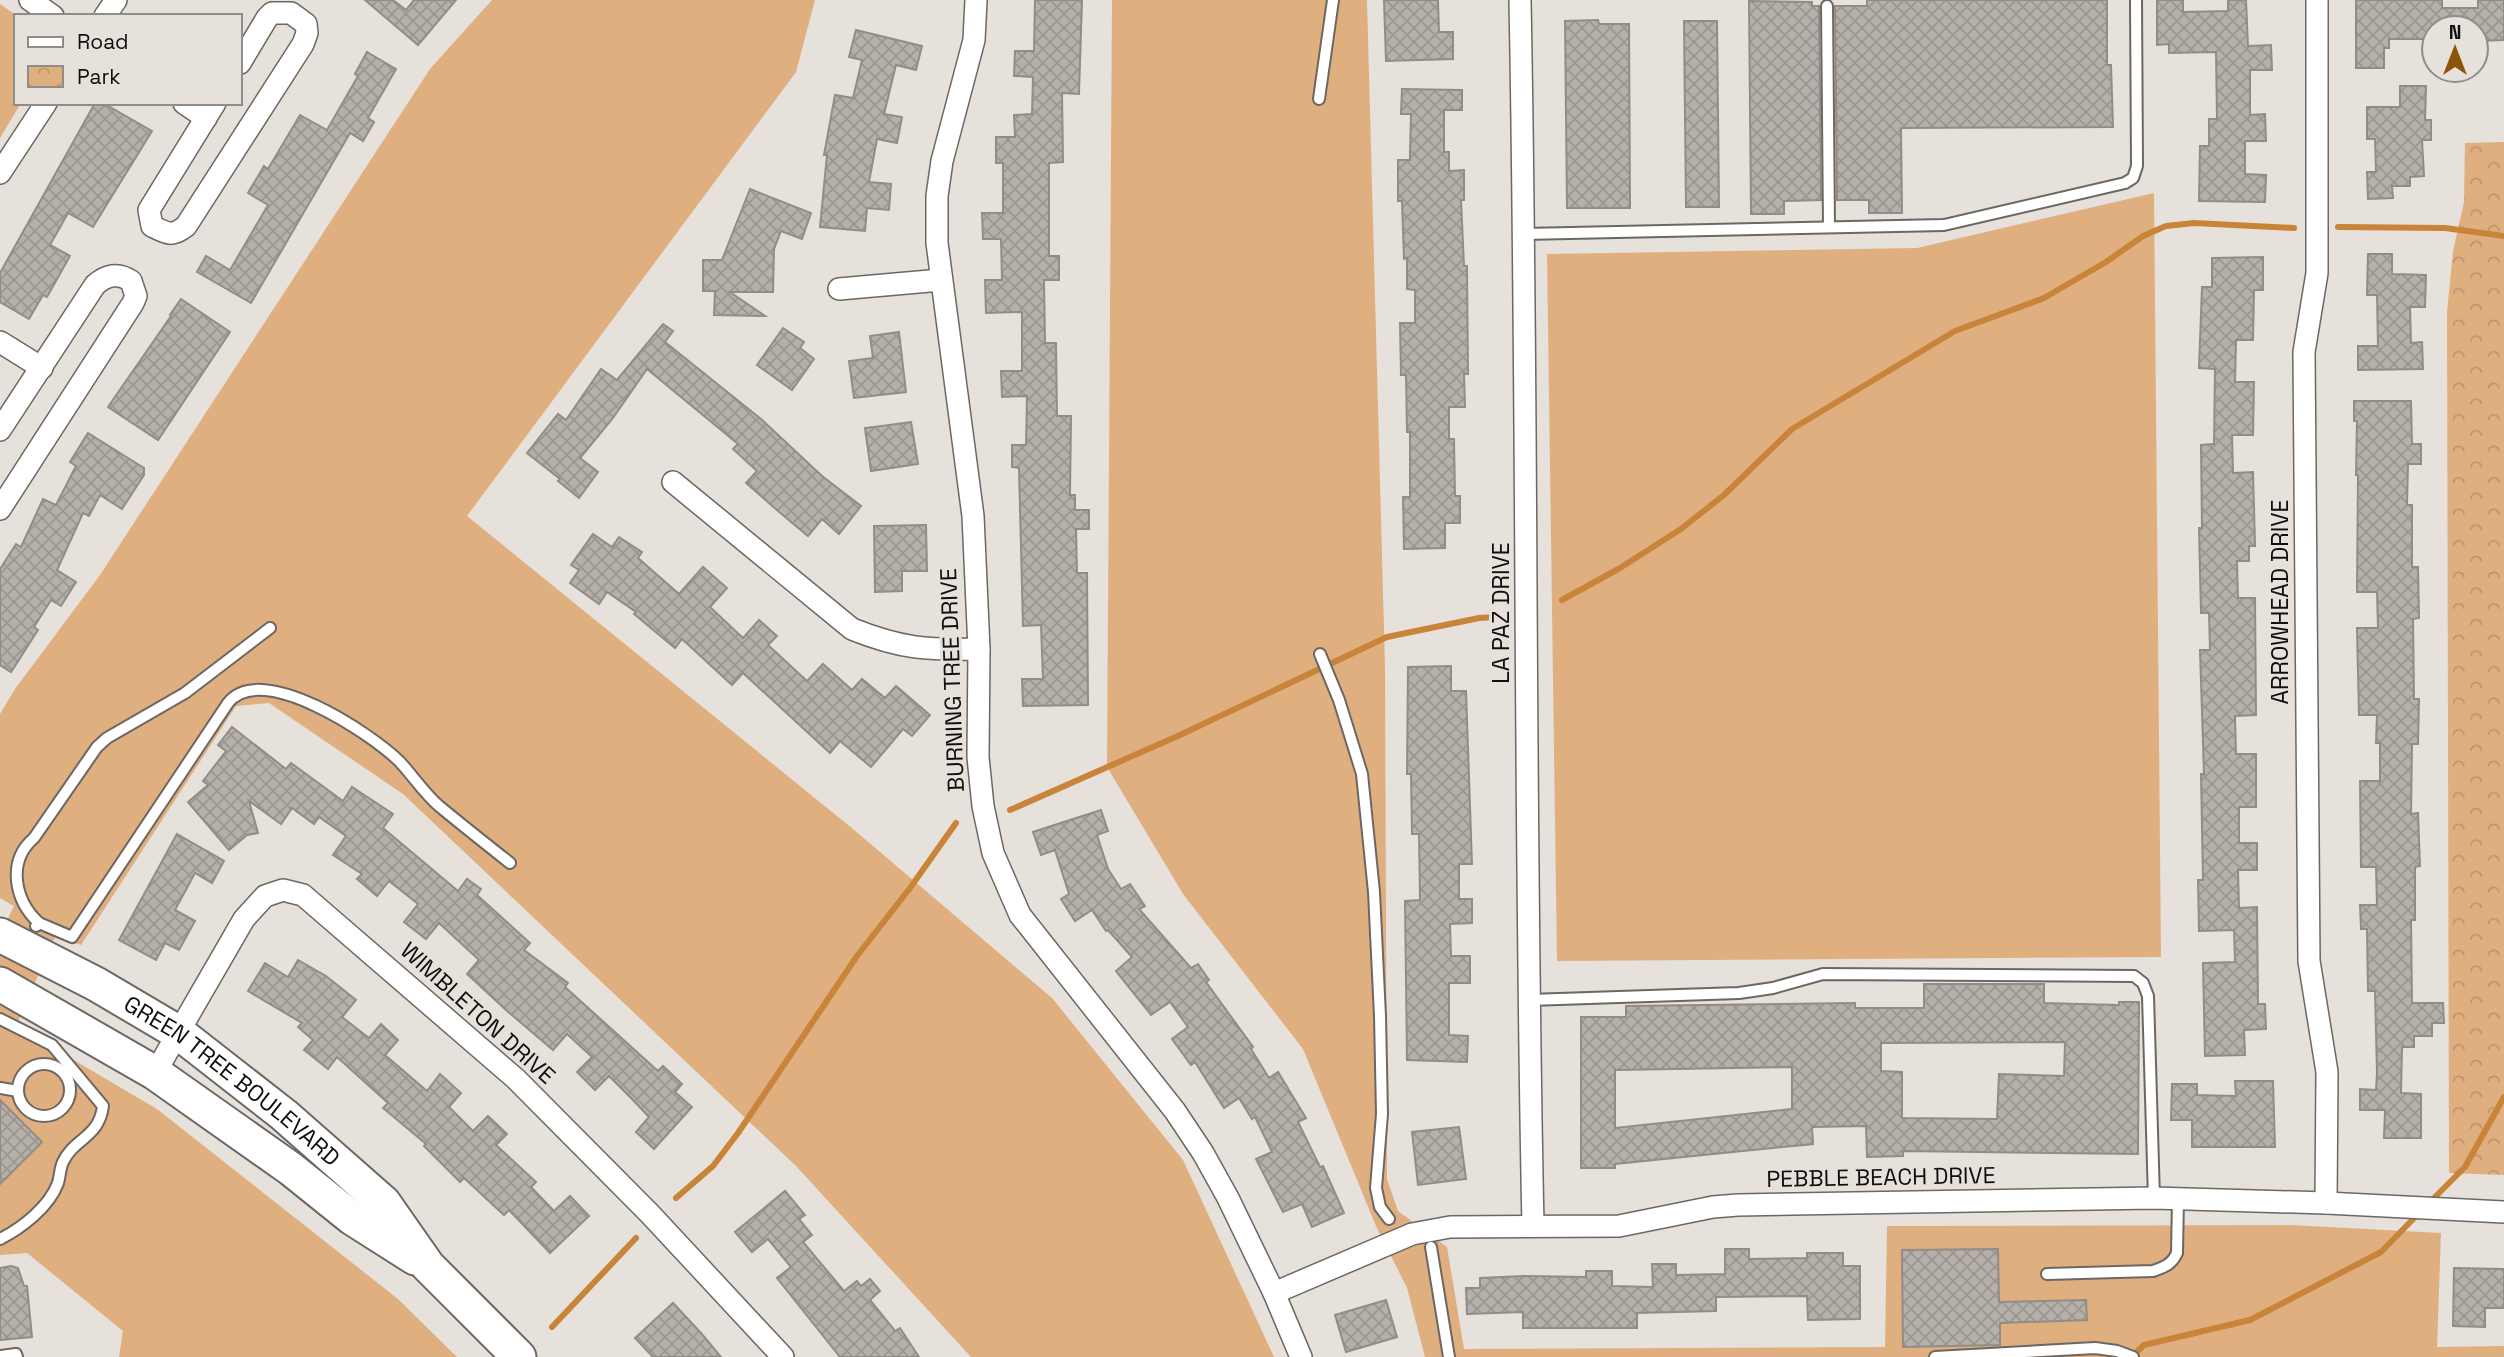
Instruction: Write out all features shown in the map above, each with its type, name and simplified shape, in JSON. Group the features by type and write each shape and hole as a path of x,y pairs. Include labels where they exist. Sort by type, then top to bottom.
{"main road":[{"name":"GREEN TREE BOULEVARD","path":"0,935 96,984 179,1032 284,1115 384,1203 428,1266 519,1357"},
{"name":"GREEN TREE BOULEVARD","path":"0,984 155,1073 291,1169 352,1218 428,1266"}],"street":[{"path":"30,0 50,14"},
{"name":"BURNING TREE DRIVE","path":"976,0 974,40 942,160 937,196 937,243 973,516 979,649 978,757 983,806 993,853 1020,915 1175,1111 1203,1153 1274,1293 1301,1357"},
{"name":"LA PAZ DRIVE","path":"1520,0 1533,1225"},
{"name":"ARROWHEAD DRIVE","path":"2316,0 2317,272 2304,366 2309,961 2327,1072 2326,1203"},
{"path":"191,105 210,110 149,210 152,226 167,234 178,233 186,226 303,44 307,33 306,24 291,13 272,13 242,60"},
{"path":"0,173 45,105"},
{"path":"0,430 94,285 117,275 131,281 136,296 133,303 0,509"},
{"path":"839,289 941,280"},
{"path":"0,342 42,368"},
{"path":"673,482 852,629 886,642 921,649 979,649"},
{"name":"WIMBLETON DRIVE","path":"155,1073 244,919 265,896 283,890 303,895 516,1079 660,1224 783,1357"},
{"name":"PEBBLE BEACH DRIVE","path":"1274,1293 1412,1234 1450,1227 1619,1226 1713,1207 1738,1205 2154,1198 2504,1212"}],"lane":[{"path":"1319,99 1333,0"},
{"path":"1524,234 1944,225 2125,183 2133,178 2137,166 2136,0"},
{"path":"1827,6 1829,227"},
{"path":"270,628 199,684 127,725 97,747 17,860 16,876 24,903 38,925 72,937 234,694 248,690 273,690 311,704 361,730 399,761 436,804 510,863"},
{"path":"1320,654 1339,700 1362,774 1374,892 1380,1016 1382,1114 1376,1188 1380,1208 1390,1219"},
{"path":"1529,1000 1739,993 1773,988 1823,974 2134,976 2143,983 2148,996 2154,1198"},
{"path":"0,1019 52,1045 103,1106 102,1120 93,1133 63,1161 57,1185 49,1199 13,1232 0,1239"},
{"path":"44,1064 61,1070 67,1076 70,1093 63,1108 48,1116 31,1112 24,1107 18,1091 23,1075 29,1069 44,1064"},
{"path":"0,1088 18,1091"},
{"path":"2047,1274 2153,1271 2165,1267 2174,1260 2177,1253 2178,1199"},
{"path":"1431,1247 1449,1357"},
{"path":"1934,1357 2095,1348 2117,1351 2133,1357"},
{"path":"0,1356 16,1354 16,1357"}],"green space":[{"path":"492,0 815,0 796,72 467,516 853,829 1052,998 1183,1160 1274,1357 971,1357 796,1166 403,794 269,703 236,706 81,945 56,935 16,1026 157,1109 398,1299 457,1357 119,1357 123,1331 27,1253 0,1255 0,935 14,906 0,898 0,714 15,689 100,575 430,69"},
{"path":"1112,0 1367,0 1385,666 1387,1179 1398,1211 1447,1247 1464,1349 1885,1347 1887,1226 2291,1225 2441,1233 2437,1347 2504,1346 2504,1357 1425,1357 1407,1288 1376,1226 1303,1049 1183,894 1107,767"},
{"path":"0,4 14,14 14,105 20,105 0,138"},
{"path":"2504,142 2504,1175 2449,1173 2447,312 2453,251 2464,202 2465,143"},
{"path":"2154,193 2161,957 1557,961 1547,254 1917,248"}],"building":[{"path":"365,0 393,0 406,10 414,0 456,0 418,45"},
{"path":"1035,0 1082,0 1079,94 1062,93 1063,162 1049,163 1049,256 1059,256 1059,280 1044,280 1045,343 1056,343 1057,416 1071,416 1070,495 1075,495 1075,510 1089,510 1089,529 1076,529 1077,573 1087,573 1088,705 1023,706 1022,679 1043,679 1041,625 1023,626 1019,468 1012,467 1012,445 1026,445 1027,396 1002,397 1001,371 1022,371 1022,312 986,313 985,280 1002,280 1001,239 983,239 982,213 1003,213 1003,163 996,163 996,137 1015,137 1014,115 1032,114 1033,77 1014,76 1015,51 1034,51"},
{"path":"1384,0 1438,0 1439,32 1453,32 1453,59 1386,61"},
{"path":"1867,0 2107,0 2107,65 2111,65 2113,127 1901,128 1902,213 1869,213 1869,200 1837,200 1835,6 1867,6"},
{"path":"2157,0 2183,0 2183,12 2228,11 2228,0 2246,0 2248,46 2271,45 2272,70 2250,70 2250,115 2265,114 2266,141 2245,141 2245,174 2266,175 2265,202 2199,201 2200,146 2209,146 2209,119 2217,119 2216,52 2169,53 2169,44 2157,45"},
{"path":"2356,0 2442,0 2442,8 2478,8 2478,0 2504,0 2504,40 2490,41 2490,14 2420,14 2420,39 2389,39 2389,48 2384,48 2384,68 2356,68"},
{"path":"1749,1 1812,2 1812,6 1819,6 1821,200 1784,201 1784,214 1751,214"},
{"path":"1598,20 1599,24 1629,24 1630,208 1567,208 1565,21"},
{"path":"1684,21 1717,21 1719,207 1686,207"},
{"path":"856,30 922,46 916,70 896,65 884,114 902,117 897,143 877,139 869,182 891,184 889,210 867,208 865,231 820,227 827,155 824,155 835,95 853,98 862,60 849,57"},
{"path":"367,52 396,69 368,118 374,122 363,141 350,133 251,303 197,272 206,256 230,270 268,205 248,193 264,166 268,169 300,115 327,130 358,76 355,74"},
{"path":"2400,86 2426,86 2425,120 2431,120 2431,140 2422,140 2424,176 2410,177 2410,186 2392,186 2393,198 2368,199 2367,172 2376,172 2375,139 2367,139 2367,107 2400,107"},
{"path":"1402,89 1462,90 1462,110 1444,110 1444,152 1449,152 1449,171 1464,170 1464,200 1461,200 1464,266 1467,266 1468,374 1464,374 1465,407 1449,407 1449,439 1454,439 1455,496 1460,496 1460,523 1445,523 1445,548 1404,549 1403,497 1410,497 1410,432 1407,432 1406,375 1401,375 1400,323 1415,323 1415,290 1407,289 1402,201 1398,201 1398,160 1410,160 1411,114 1401,114"},
{"path":"94,105 106,105 152,131 93,227 68,213 50,245 70,256 47,297 43,295 29,319 0,302 0,273"},
{"path":"750,189 811,213 802,239 781,231 774,249 773,292 730,292 765,316 714,315 715,291 703,291 703,260 722,260"},
{"path":"2368,254 2392,254 2392,274 2426,275 2425,307 2410,307 2411,343 2422,342 2423,369 2358,370 2358,346 2378,346 2377,295 2367,295"},
{"path":"2263,257 2263,290 2254,290 2253,340 2236,340 2235,382 2254,382 2253,435 2232,435 2233,473 2253,472 2255,546 2249,546 2249,561 2237,561 2238,598 2255,598 2256,715 2235,716 2236,754 2256,754 2256,807 2239,807 2239,843 2257,843 2257,870 2238,870 2239,908 2257,907 2258,1004 2265,1004 2266,1029 2244,1030 2245,1055 2205,1056 2203,963 2235,962 2234,930 2199,931 2198,880 2203,880 2201,774 2204,774 2200,650 2210,650 2209,613 2201,613 2201,445 2214,444 2215,369 2199,368 2202,287 2212,287 2212,258"},
{"path":"181,299 230,332 158,440 108,407"},
{"path":"663,324 673,331 665,342 761,419 822,476 861,506 839,534 822,519 808,536 778,511 746,483 757,471 733,449 738,444 647,369 613,418 580,458 598,472 579,498 527,453 558,414 566,420 601,369 617,380"},
{"path":"783,328 804,342 800,348 814,359 792,390 757,365"},
{"path":"899,332 906,392 854,398 849,361 873,358 870,336"},
{"path":"2354,401 2411,401 2412,444 2421,444 2421,464 2408,464 2407,505 2412,505 2412,567 2418,567 2419,618 2413,619 2414,699 2419,699 2418,744 2412,744 2411,814 2418,813 2420,866 2415,867 2415,920 2411,920 2412,1003 2443,1003 2444,1023 2432,1023 2432,1036 2414,1036 2414,1047 2402,1047 2401,1093 2421,1094 2421,1138 2384,1138 2385,1110 2360,1110 2360,1089 2376,1090 2377,1073 2375,991 2368,991 2367,929 2361,929 2360,905 2377,905 2376,867 2361,867 2360,781 2380,781 2380,743 2376,743 2377,715 2359,715 2357,628 2378,628 2377,592 2357,592 2358,475"},
{"path":"911,422 918,464 871,471 865,428"},
{"path":"88,433 144,468 144,475 122,509 100,495 89,516 83,513 57,570 76,582 61,606 51,600 34,627 38,630 11,672 0,665 0,569 16,544 21,547 43,499 56,505 76,466 70,462"},
{"path":"926,525 927,571 902,571 902,591 875,592 874,526"},
{"path":"593,534 612,547 619,537 642,552 638,558 679,594 703,567 727,588 710,607 743,638 759,620 777,636 768,645 807,681 823,664 852,690 862,679 885,698 896,686 930,715 912,736 903,729 871,767 840,741 830,753 743,673 732,685 682,639 675,648 634,614 636,612 607,592 599,604 570,583 579,570 571,565"},
{"path":"1451,666 1451,691 1466,691 1472,864 1459,864 1459,899 1472,899 1472,923 1450,924 1451,956 1470,956 1470,983 1449,983 1449,1035 1468,1036 1467,1062 1407,1060 1405,901 1420,900 1419,834 1412,834 1411,774 1407,774 1408,667"},
{"path":"232,727 286,769 291,763 343,801 352,787 393,814 383,828 458,891 467,879 481,889 477,895 530,943 524,950 568,983 565,987 658,1071 663,1066 682,1084 675,1092 692,1107 654,1149 636,1132 649,1117 609,1076 595,1090 577,1072 592,1057 567,1034 553,1050 506,1010 467,974 479,960 439,923 426,939 404,922 418,904 389,881 377,896 357,879 362,874 333,855 346,836 319,817 314,824 292,808 281,824 249,801 258,833 247,835 229,850 188,802 208,785 203,781 226,751 218,745"},
{"path":"1101,810 1108,831 1097,835 1108,869 1121,889 1130,884 1145,906 1139,909 1191,968 1198,964 1209,980 1206,982 1253,1047 1251,1049 1269,1078 1278,1072 1306,1118 1298,1122 1320,1167 1323,1166 1344,1213 1312,1227 1302,1204 1283,1212 1256,1159 1272,1152 1255,1117 1252,1119 1239,1098 1224,1108 1195,1062 1191,1065 1172,1039 1188,1027 1170,1002 1151,1015 1116,971 1132,957 1108,930 1106,931 1092,910 1075,921 1061,899 1069,894 1055,850 1041,855 1033,832"},
{"path":"177,834 224,861 212,883 195,873 175,910 195,921 179,950 165,943 156,960 119,940"},
{"path":"298,960 326,976 356,1000 342,1017 369,1038 381,1024 398,1040 385,1055 427,1091 440,1074 461,1093 449,1107 473,1131 488,1116 507,1134 496,1145 536,1182 531,1187 554,1211 570,1196 589,1216 550,1253 509,1210 504,1215 464,1178 460,1182 424,1146 426,1144 383,1108 388,1103 337,1057 328,1069 304,1050 313,1040 298,1027 302,1023 248,991 265,963 288,977"},
{"path":"1924,984 2044,984 2044,1003 2119,1005 2119,1002 2139,1002 2138,1154 1903,1151 1903,1156 1867,1157 1866,1126 1812,1127 1813,1144 1615,1164 1615,1168 1581,1168 1581,1017 1626,1017 1626,1006 1855,1003 1855,1008 1924,1008","holes":["2065,1042 2064,1076 1999,1074 1997,1119 1902,1118 1902,1072 1881,1071 1881,1043","1792,1067 1792,1109 1615,1128 1615,1070"]},
{"path":"2235,1081 2273,1081 2275,1147 2192,1147 2192,1120 2171,1120 2172,1084 2197,1084 2197,1095 2236,1096"},
{"path":"0,1100 42,1142 0,1184"},
{"path":"1459,1127 1466,1179 1418,1185 1412,1132"},
{"path":"785,1191 805,1215 799,1219 812,1235 803,1242 844,1291 857,1281 861,1286 870,1279 880,1291 870,1300 895,1331 900,1328 919,1357 840,1357 777,1278 791,1267 768,1239 752,1252 735,1232"},
{"path":"1725,1249 1749,1249 1749,1259 1807,1258 1807,1253 1843,1253 1843,1266 1860,1266 1860,1319 1808,1320 1807,1296 1716,1297 1716,1311 1637,1313 1637,1328 1523,1328 1523,1312 1467,1314 1466,1288 1480,1288 1480,1278 1586,1277 1586,1271 1612,1271 1612,1286 1653,1287 1652,1264 1676,1264 1676,1275 1725,1274"},
{"path":"1998,1249 1999,1302 2086,1300 2087,1320 2000,1323 2000,1345 1903,1347 1902,1250"},
{"path":"0,1268 18,1268 24,1286 27,1286 32,1337 0,1340"},
{"path":"2454,1268 2504,1269 2504,1308 2485,1308 2485,1327 2453,1326"},
{"path":"1386,1300 1397,1337 1346,1352 1335,1315"},
{"path":"673,1303 721,1357 653,1357 635,1338"}],"waterway":[{"path":"1562,600 1620,568 1681,529 1724,495 1792,429 1955,331 2044,298 2106,262 2143,236 2166,226 2194,223 2294,228"},
{"path":"2338,227 2445,228 2504,236"},
{"path":"1010,810 1180,735 1387,637 1479,618 1497,617"},
{"path":"676,1198 713,1166 738,1133 857,956 956,823"},
{"path":"2430,1202 2465,1167 2504,1097"},
{"path":"2131,1357 2144,1345 2250,1320 2381,1252 2418,1214"},
{"path":"552,1327 636,1238"}]}
